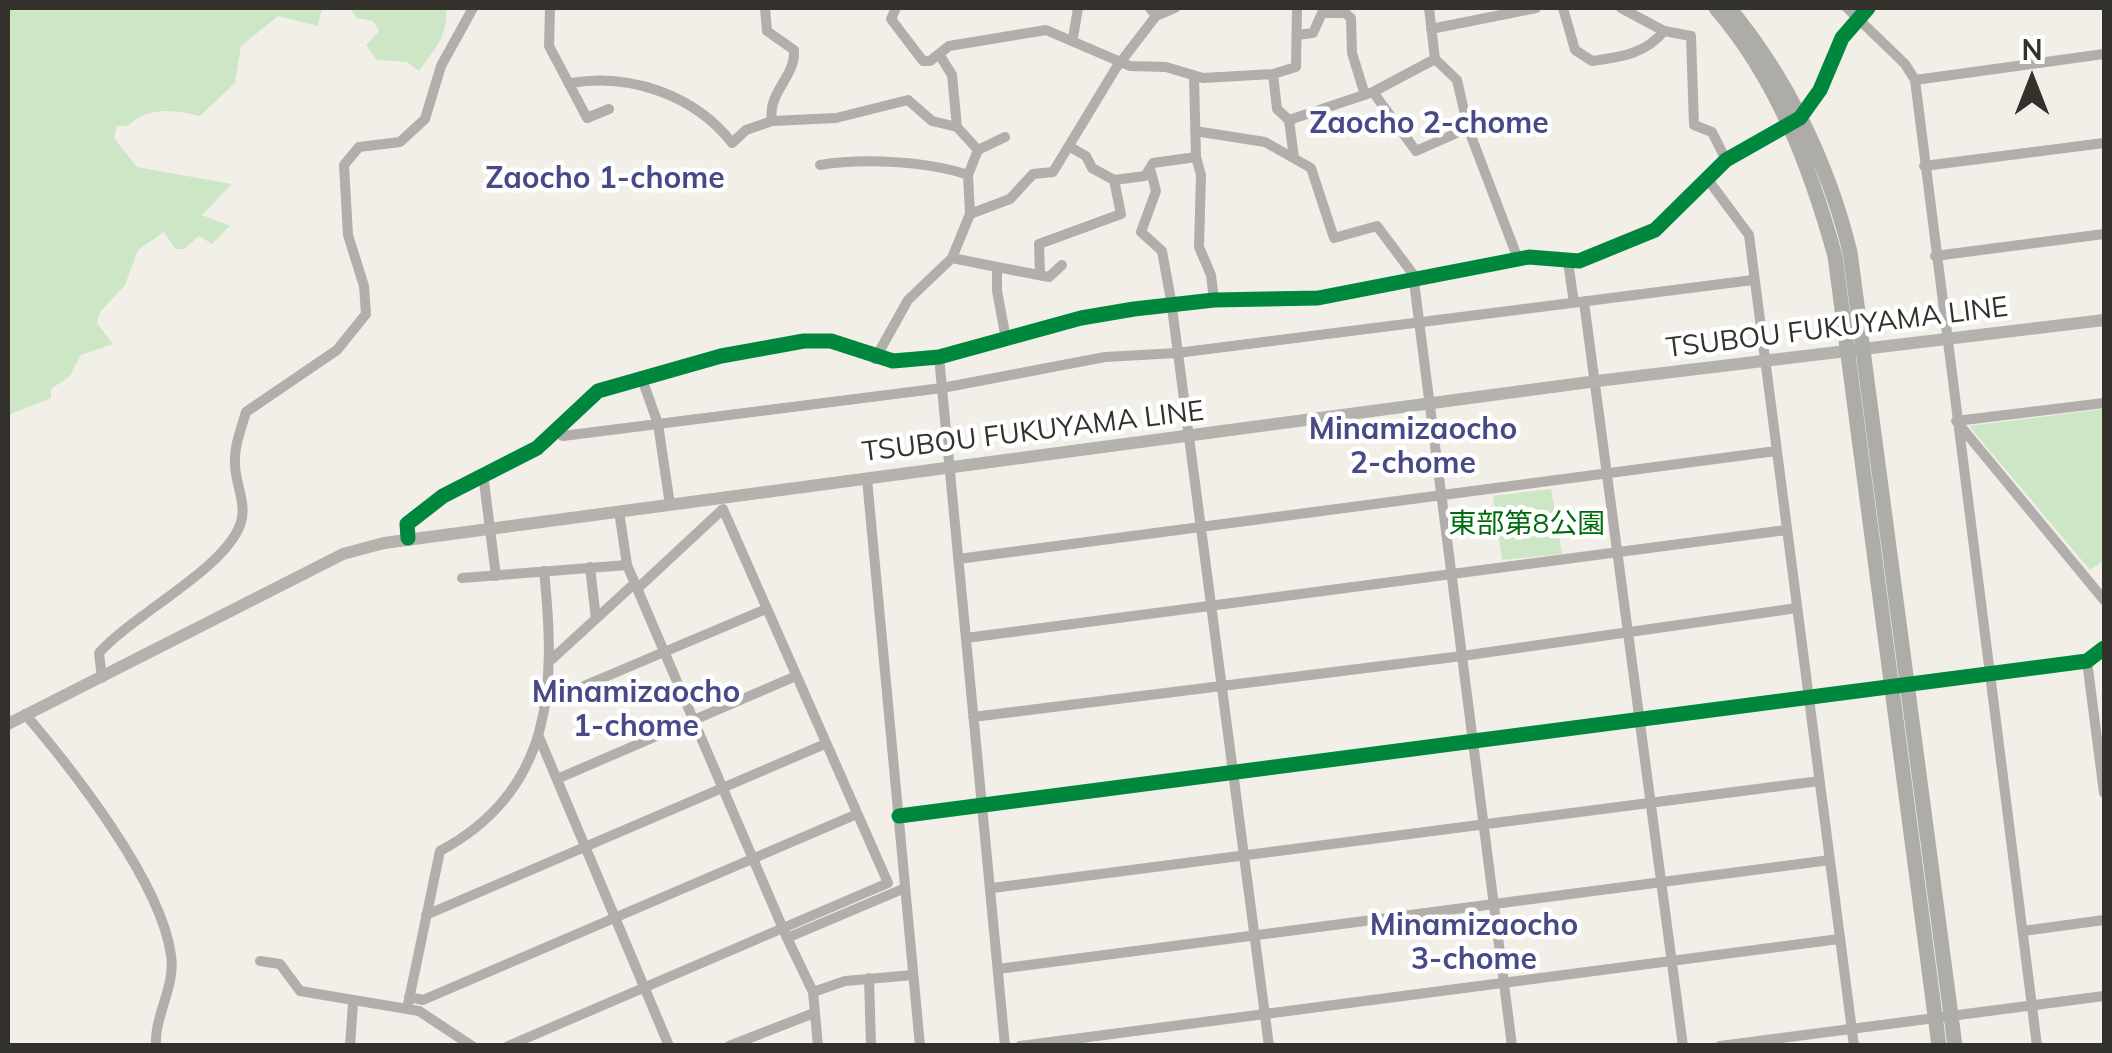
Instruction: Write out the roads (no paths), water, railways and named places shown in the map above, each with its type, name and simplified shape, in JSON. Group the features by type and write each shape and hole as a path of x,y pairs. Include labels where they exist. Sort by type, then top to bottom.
{"highway":[{"path":"1716,8 1794,121"},
{"path":"1729,8 1755,41 1842,222 1944,1017 1955,1046"},
{"path":"1939,1046 1944,1017"}],"main road":[{"name":"TSUBOU FUKUYAMA LINE","path":"8,724 343,554 408,538 1597,381 2104,320"}],"street":[{"path":"100,674 100,653 121,628 207,566 237,531 242,503 234,461 246,412 338,350 366,314 364,286 348,234 344,165 350,152 360,147 408,138 424,119 441,66 472,8"},
{"path":"550,8 549,46 587,118 610,109"},
{"path":"765,8 766,31 794,50 794,58 774,96 772,121"},
{"path":"896,8 890,18 923,60 949,46 987,43 1025,31 1046,30 1073,38 1121,62 1166,67 1194,76 1273,74 1296,67 1297,8"},
{"path":"1073,38 1078,8"},
{"path":"970,214 1010,199 1033,174 1053,172 1153,12 1175,8"},
{"path":"1429,8 1435,59 1457,80 1468,128 1518,259"},
{"path":"1431,30 1536,8"},
{"path":"1563,8 1575,50 1592,61 1633,54 1655,43 1664,31"},
{"path":"1621,8 1664,31 1691,36 1694,125 1712,132 1726,160"},
{"path":"1847,8 1906,64 1916,80 1935,256 2037,1046"},
{"path":"408,538 406,524 483,474 557,433 598,391 641,376 804,341 831,342 875,358 939,357 1081,318 1214,300 1289,301 1413,283 1518,259 1568,262 1655,230 1726,160 1794,121 1820,90 1842,38 1868,8"},
{"path":"1297,35 1314,33 1322,13 1345,13 1350,18 1352,53 1369,93 1416,151 1468,128"},
{"path":"939,54 952,75 957,127"},
{"path":"1916,80 2104,54"},
{"path":"1289,120 1369,93 1435,59"},
{"path":"1273,74 1277,109 1289,120 1294,158"},
{"path":"1194,76 1196,157 1201,175 1200,248 1211,275 1214,300"},
{"path":"571,83 619,80 681,100 705,115 732,143 746,130 772,121 836,118 908,100 932,122 957,127 978,150"},
{"path":"1195,131 1265,142 1311,168 1334,238 1377,226 1413,274 1512,1046"},
{"path":"875,358 908,300 952,258 970,214 968,175 978,150 1005,137"},
{"path":"1924,166 2104,143"},
{"path":"1070,147 1086,156 1092,168 1114,180 1151,172"},
{"path":"1196,157 1154,164 1151,172 1156,191 1141,232 1162,251 1269,1046"},
{"path":"820,165 853,159 948,168 968,175"},
{"path":"1706,177 1749,235 1854,1046"},
{"path":"1040,274 1040,244 1121,214 1114,180"},
{"path":"1935,256 2104,234"},
{"path":"952,258 1049,277 1062,265"},
{"path":"1568,262 1597,381 1683,1046"},
{"path":"997,267 996,290 1006,338"},
{"path":"557,433 563,436 942,388 1104,358 1177,353 1753,280"},
{"path":"939,357 1006,1046"},
{"path":"641,376 658,424 670,504"},
{"path":"1956,422 2104,402"},
{"path":"1956,422 2104,600"},
{"path":"958,559 1610,476 1776,451"},
{"path":"483,474 496,576"},
{"path":"867,479 920,1046"},
{"path":"552,660 724,509 888,883 785,933"},
{"path":"620,511 627,565 813,992 818,1046"},
{"path":"966,638 1786,530"},
{"path":"462,578 627,565"},
{"path":"590,566 596,619"},
{"path":"408,1003 440,851 493,816 538,737 548,701 552,660 544,571"},
{"path":"974,717 1630,634 1797,608"},
{"path":"548,701 766,609"},
{"path":"899,816 2088,661 2104,648"},
{"path":"2088,661 2104,793"},
{"path":"557,779 796,676"},
{"path":"25,714 72,770 149,892 162,923 172,961 155,1032 156,1046"},
{"path":"538,737 669,1046"},
{"path":"426,915 825,744"},
{"path":"992,888 1819,781"},
{"path":"260,960 280,964 300,991 353,1003 423,1000 857,814"},
{"path":"998,969 1830,860"},
{"path":"508,1046 906,888"},
{"path":"2023,931 2104,920"},
{"path":"1020,1046 1840,939"},
{"path":"813,992 845,980 913,975"},
{"path":"870,978 871,1046"},
{"path":"1720,1046 2104,996"},
{"path":"350,1046 353,1003"},
{"path":"408,1003 471,1045"},
{"path":"729,1046 814,1013"}],"district":[{"name":"Zaocho 2-chome","path":"1429,124"},
{"name":"Zaocho 1-chome","path":"605,179"},
{"name":"Minamizaocho 2-chome","path":"1413,447"},
{"name":"Minamizaocho 1-chome","path":"636,710"},
{"name":"Minamizaocho 3-chome","path":"1474,943"}],"park label":[{"name":"東部第8公園","path":"1527,525"}]}
